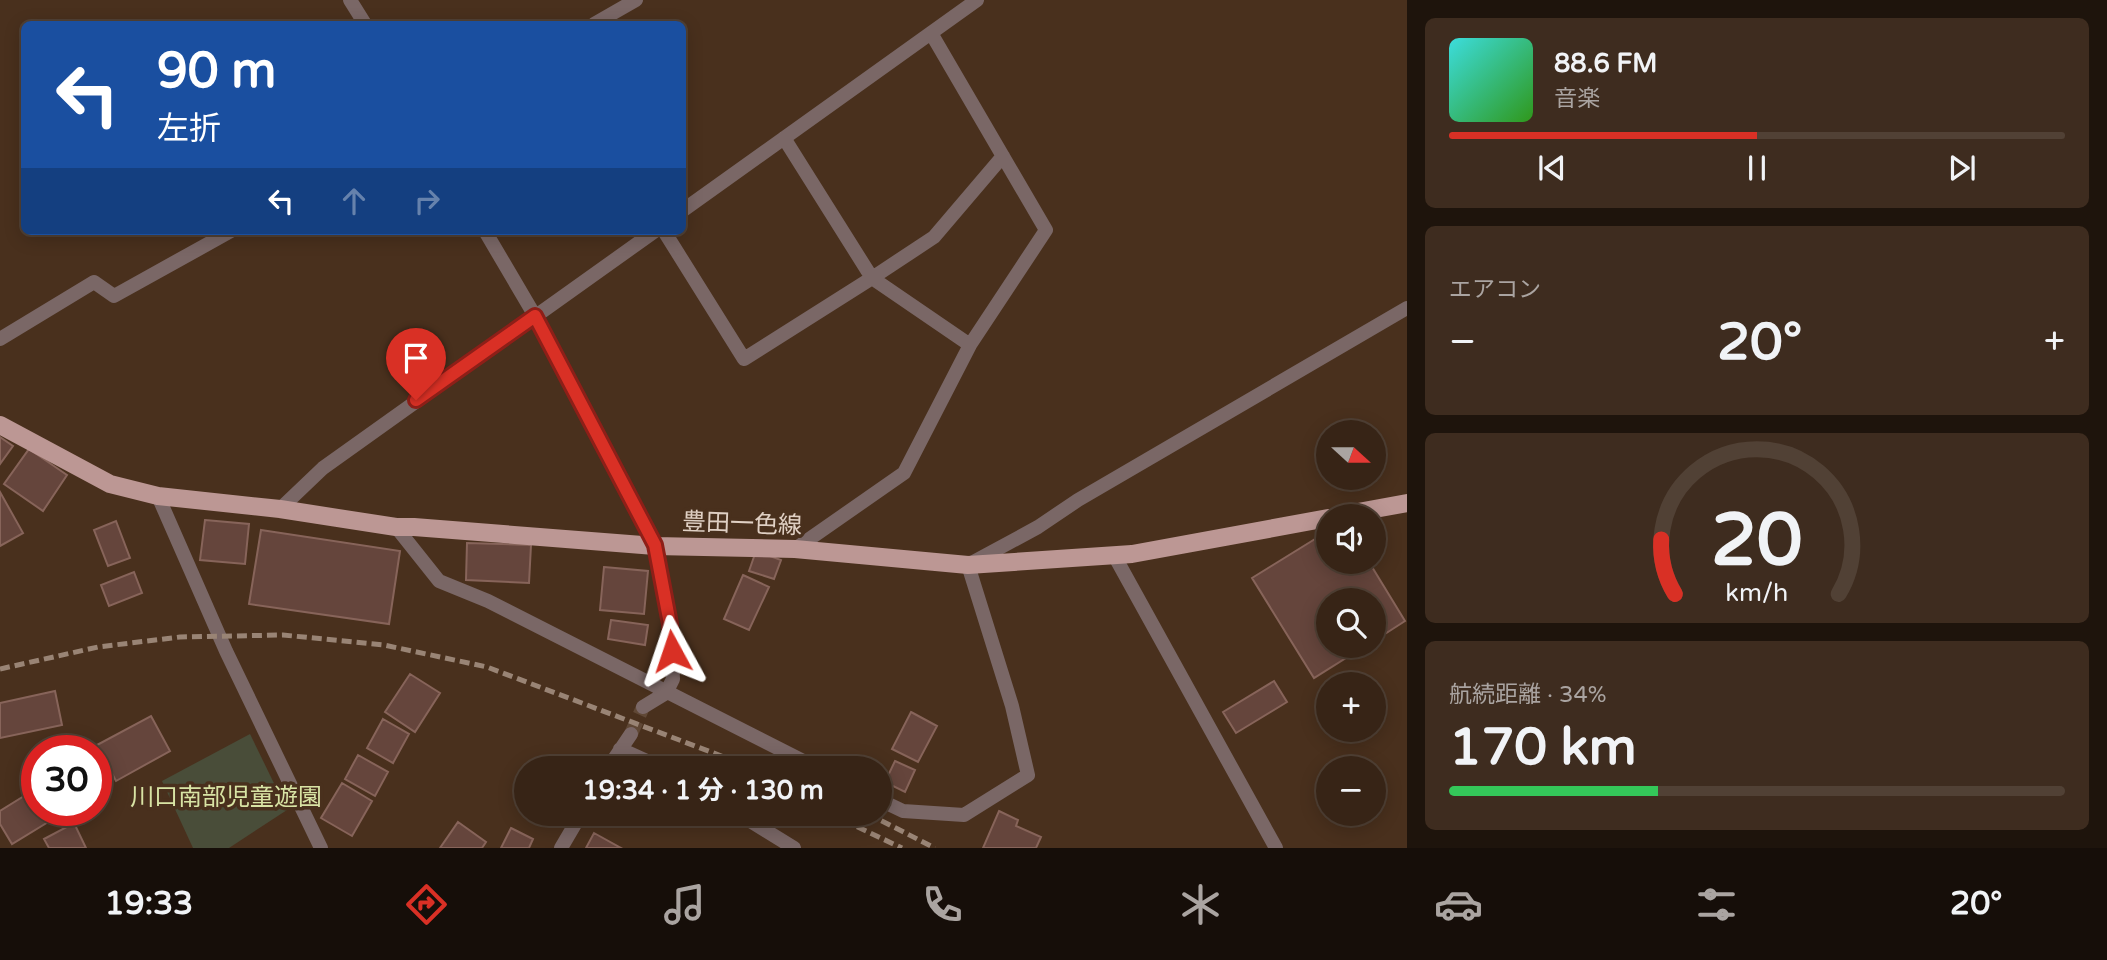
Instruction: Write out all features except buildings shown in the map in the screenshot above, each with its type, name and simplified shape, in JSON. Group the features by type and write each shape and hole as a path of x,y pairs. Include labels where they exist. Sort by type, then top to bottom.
{"main road":[{"name":"豊田一色線","path":"0,425 110,484 158,496 280,509 396,527 655,545 795,549 968,565 1132,554 1316,520"},
{"path":"1386,507 1407,503"}],"street":[{"path":"350,0 363,21"},
{"path":"599,21 636,0"},
{"path":"686,208 977,0"},
{"path":"795,549 904,473 970,345 1046,230 931,33"},
{"path":"784,138 872,278 970,345"},
{"path":"666,235 744,359 934,237 1003,156"},
{"path":"0,340 94,282 114,296 224,235"},
{"path":"487,235 535,316 655,545 670,624 673,679 666,693 643,707"},
{"path":"280,509 323,468 648,235"},
{"path":"892,806 903,811 964,815 1028,775 1012,706 968,565 1038,527 1078,500 1407,308"},
{"path":"158,496 226,651 321,848"},
{"path":"396,527 439,582 488,601 793,756"},
{"path":"1114,555 1276,848"},
{"path":"616,756 631,734"},
{"path":"620,749 635,756"},
{"path":"561,848 574,826"},
{"path":"758,826 794,848"}],"green space":[{"name":"川口南部児童遊園","path":"250,734 287,810 229,848 193,848 162,781"}],"tunnel":[{"path":"631,734 643,707"}],"railway":[{"path":"0,669 98,647 180,637 283,635 384,645 487,667 721,756"},
{"path":"855,826 902,848"},
{"path":"892,826 935,848"}],"route":[{"path":"416,400 535,316 655,545 670,624 672,651"}]}
